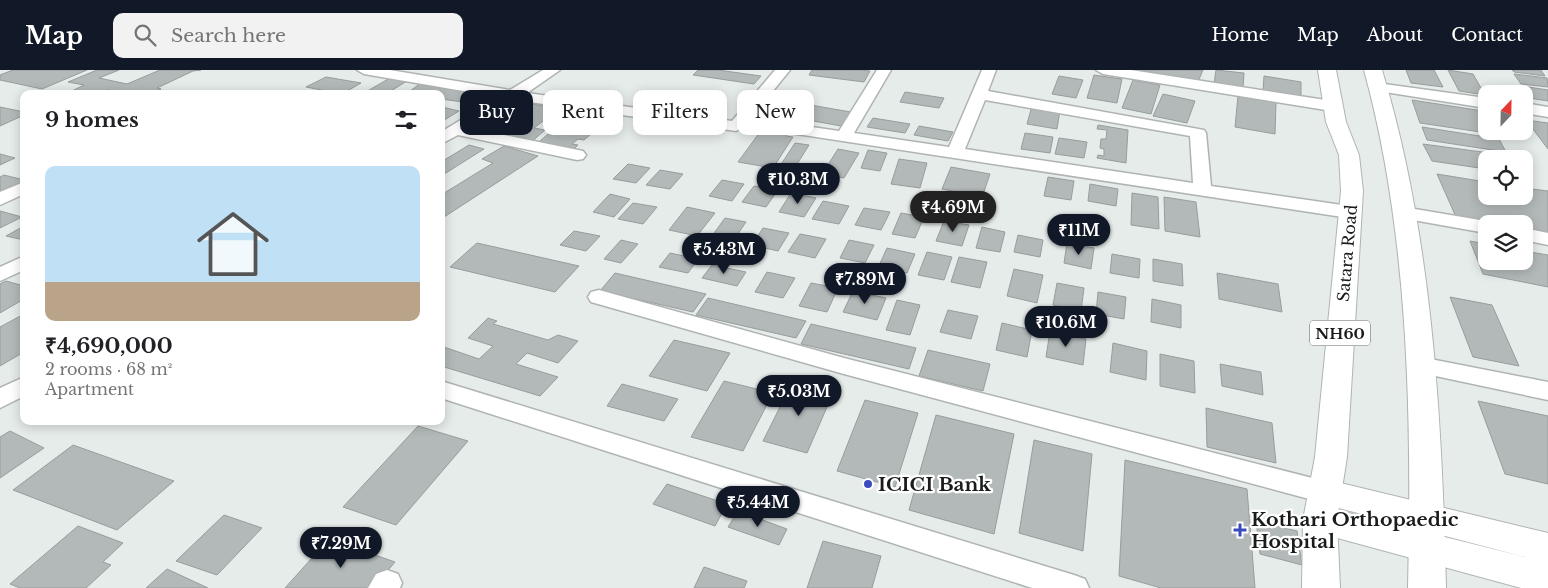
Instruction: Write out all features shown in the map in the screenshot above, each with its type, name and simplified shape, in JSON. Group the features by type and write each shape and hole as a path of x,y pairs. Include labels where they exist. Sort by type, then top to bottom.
{"main road":[{"name":"Satara Road","path":"1321,588 1322,506 1332,457 1352,191 1348,155 1332,106 1327,70"},
{"path":"1375,78 1384,108 1412,260 1426,484 1427,588"},
{"path":"1322,506 1426,533 1548,579"},
{"path":"1426,533 1548,548"}],"street":[{"path":"364,70 382,71 485,90"},
{"path":"766,90 783,70"},
{"path":"844,137 884,70"},
{"path":"955,153 988,70"},
{"path":"1103,70 1332,106"},
{"path":"519,90 545,71"},
{"path":"1375,78 1478,101"},
{"path":"979,94 1198,133 1202,190"},
{"path":"533,98 737,124"},
{"path":"1533,110 1548,112"},
{"path":"722,142 737,125"},
{"path":"446,135 460,127"},
{"path":"814,133 1349,212"},
{"path":"446,135 577,155"},
{"path":"0,199 20,189"},
{"path":"1404,219 1478,226"},
{"path":"1404,219 1478,236"},
{"path":"1533,236 1548,238"},
{"path":"1533,246 1548,248"},
{"path":"0,254 20,260"},
{"path":"0,275 20,263"},
{"path":"599,297 844,366 1322,506"},
{"path":"1420,365 1548,391"},
{"path":"0,399 20,387"},
{"path":"445,390 1074,588"}],"building":[{"path":"13,70 87,70 42,89 0,80 0,75"},
{"path":"97,70 119,70 99,78 127,84 160,70 201,70 193,71 157,88 161,89 159,90 74,90 84,85 68,82"},
{"path":"698,70 718,70 761,76 754,84 693,75"},
{"path":"812,70 870,71 864,82 809,75"},
{"path":"1140,70 1203,70 1197,84 1138,73"},
{"path":"1216,70 1244,73 1243,89 1214,84"},
{"path":"1406,70 1434,70 1443,87 1411,83"},
{"path":"1448,70 1473,74 1479,85 1478,94 1459,91"},
{"path":"1512,70 1541,70 1545,76 1514,72"},
{"path":"1514,74 1547,78 1548,87 1533,85 1521,84"},
{"path":"1094,75 1122,79 1117,103 1087,98"},
{"path":"1059,76 1083,80 1076,98 1052,94"},
{"path":"1264,76 1301,82 1301,98 1263,92"},
{"path":"326,77 361,83 349,90 321,90 306,87"},
{"path":"390,78 407,81 392,90 369,90"},
{"path":"1133,80 1160,85 1151,114 1122,108"},
{"path":"421,83 470,90 460,90 460,102 445,100 445,90 411,90"},
{"path":"1533,88 1548,90 1548,101 1533,99"},
{"path":"905,92 944,98 939,108 900,102"},
{"path":"1163,94 1195,101 1187,123 1153,116"},
{"path":"1238,96 1276,102 1275,134 1235,127"},
{"path":"1412,100 1478,110 1478,132 1420,123"},
{"path":"533,104 543,106 543,121 534,128 543,130 543,132 529,144 490,136 533,135"},
{"path":"814,106 851,112 841,126 814,121"},
{"path":"1032,106 1060,110 1057,129 1027,124"},
{"path":"0,107 20,111 20,117 0,126"},
{"path":"445,108 459,111 445,120"},
{"path":"873,118 910,124 905,133 867,127"},
{"path":"1533,121 1548,123 1548,149 1533,129"},
{"path":"1098,125 1128,130 1126,163 1097,158 1098,155 1104,156 1104,149 1100,148 1101,139 1106,139 1107,130 1097,129"},
{"path":"919,126 953,132 948,141 914,135"},
{"path":"1422,127 1478,136 1478,140 1500,140 1505,150 1493,150 1427,140"},
{"path":"1025,133 1053,137 1050,153 1021,149"},
{"path":"547,135 590,135 584,140 578,139 572,144 578,145 571,152 535,145"},
{"path":"758,135 786,135 793,137 773,168 738,162"},
{"path":"1059,138 1087,142 1084,158 1055,154"},
{"path":"795,143 809,145 794,169 780,166"},
{"path":"1423,144 1478,151 1478,168 1432,161"},
{"path":"469,145 484,149 445,173 445,160"},
{"path":"504,146 538,156 445,216 445,193 493,163 482,159"},
{"path":"838,149 859,153 844,178 822,174"},
{"path":"868,150 887,153 880,171 861,168"},
{"path":"0,154 15,158 0,165"},
{"path":"899,159 927,163 920,188 891,184"},
{"path":"628,164 650,168 636,183 613,179"},
{"path":"951,167 990,174 982,197 942,189"},
{"path":"660,170 683,174 670,189 646,185"},
{"path":"1437,174 1478,181 1478,205 1533,205 1533,189 1548,191 1548,232 1533,230 1533,215 1478,215 1478,221 1456,217"},
{"path":"4,175 20,179 20,184 0,193 0,177"},
{"path":"1048,177 1074,181 1071,200 1044,196"},
{"path":"722,180 744,184 732,201 709,196"},
{"path":"1090,184 1118,189 1116,206 1088,201"},
{"path":"754,186 778,190 766,207 742,202"},
{"path":"791,193 816,198 804,217 779,212"},
{"path":"1132,193 1158,197 1159,229 1131,225"},
{"path":"610,194 630,199 614,217 593,212"},
{"path":"1164,197 1196,202 1200,237 1165,231"},
{"path":"823,201 849,206 839,224 812,219"},
{"path":"633,203 657,207 643,224 618,219"},
{"path":"687,207 715,213 697,236 669,230"},
{"path":"864,208 890,212 881,230 855,225"},
{"path":"0,211 20,216 20,218 0,228"},
{"path":"901,213 924,217 915,238 892,234"},
{"path":"725,218 746,222 733,241 712,236"},
{"path":"944,221 969,225 962,246 936,241"},
{"path":"982,227 1005,232 1000,252 976,248"},
{"path":"20,228 20,239 6,236"},
{"path":"763,228 789,233 778,251 752,245"},
{"path":"574,231 600,236 586,251 560,245"},
{"path":"800,234 826,239 815,258 788,252"},
{"path":"1018,235 1043,240 1040,257 1014,252"},
{"path":"621,240 638,244 621,263 604,259"},
{"path":"849,240 874,245 865,263 840,258"},
{"path":"1470,241 1478,242 1478,261"},
{"path":"477,243 579,266 555,292 450,267"},
{"path":"1067,243 1094,248 1091,269 1064,263"},
{"path":"887,248 915,254 907,273 878,268"},
{"path":"927,252 952,257 944,280 918,275"},
{"path":"1533,252 1548,255 1548,287 1483,274 1481,270 1533,270"},
{"path":"670,253 698,259 688,273 659,267"},
{"path":"1112,254 1140,259 1139,278 1110,273"},
{"path":"959,257 987,262 980,288 951,282"},
{"path":"1153,259 1182,264 1183,286 1153,281"},
{"path":"712,265 746,272 737,286 702,278"},
{"path":"1014,269 1043,275 1037,303 1007,296"},
{"path":"767,272 795,278 783,298 755,292"},
{"path":"615,273 706,294 693,312 600,291"},
{"path":"1217,273 1278,284 1282,312 1219,299"},
{"path":"6,281 20,285 20,301 0,313 0,284"},
{"path":"811,283 838,288 827,312 799,306"},
{"path":"1057,283 1084,288 1081,311 1053,305"},
{"path":"853,291 886,298 877,320 843,312"},
{"path":"1098,292 1126,297 1124,319 1096,314"},
{"path":"1450,297 1492,305 1519,366 1473,357"},
{"path":"708,298 806,321 796,338 696,315"},
{"path":"1152,299 1181,305 1181,328 1151,322"},
{"path":"897,300 920,305 910,335 886,330"},
{"path":"948,310 978,316 971,339 940,332"},
{"path":"20,316 20,354 0,366 0,327"},
{"path":"488,318 497,321 493,324 548,340 558,335 578,341 558,363 527,353 516,364 558,377 540,396 445,367 445,347 479,359 493,346 468,338"},
{"path":"1002,323 1032,330 1027,357 996,350"},
{"path":"811,324 916,348 909,369 801,344"},
{"path":"1050,331 1086,339 1083,365 1046,357"},
{"path":"674,340 730,353 707,391 649,376"},
{"path":"1113,343 1147,351 1146,380 1110,372"},
{"path":"928,350 990,364 983,391 919,376"},
{"path":"1160,354 1194,361 1195,393 1160,386"},
{"path":"1220,364 1261,372 1263,395 1222,386"},
{"path":"724,381 773,393 743,451 691,437"},
{"path":"793,381 834,391 807,453 763,441"},
{"path":"622,384 678,399 664,421 607,406"},
{"path":"865,400 918,413 895,487 837,471"},
{"path":"1478,401 1548,416 1548,484 1505,474"},
{"path":"1206,408 1272,423 1276,463 1207,447"},
{"path":"936,415 1014,434 994,534 909,510"},
{"path":"418,426 468,441 396,525 343,507"},
{"path":"10,431 44,448 0,478 0,437"},
{"path":"1034,440 1092,454 1083,551 1019,533"},
{"path":"73,445 174,481 117,530 13,490"},
{"path":"1125,460 1247,489 1255,588 1161,588 1119,576"},
{"path":"667,484 727,504 715,526 653,504"},
{"path":"738,511 787,529 779,545 728,527"},
{"path":"224,515 262,528 217,575 176,561"},
{"path":"1256,521 1297,531 1302,565 1260,554"},
{"path":"78,526 123,543 103,562 111,565 86,588 20,588 10,584"},
{"path":"329,539 395,562 373,588 285,588"},
{"path":"823,541 881,556 872,588 807,588"},
{"path":"704,567 747,581 744,588 694,588"},
{"path":"167,569 208,588 146,588"}],"place":[{"name":"ICICI Bank","path":"868,484"},
{"name":"Kothari Orthopaedic Hospital","path":"1240,530"}]}
